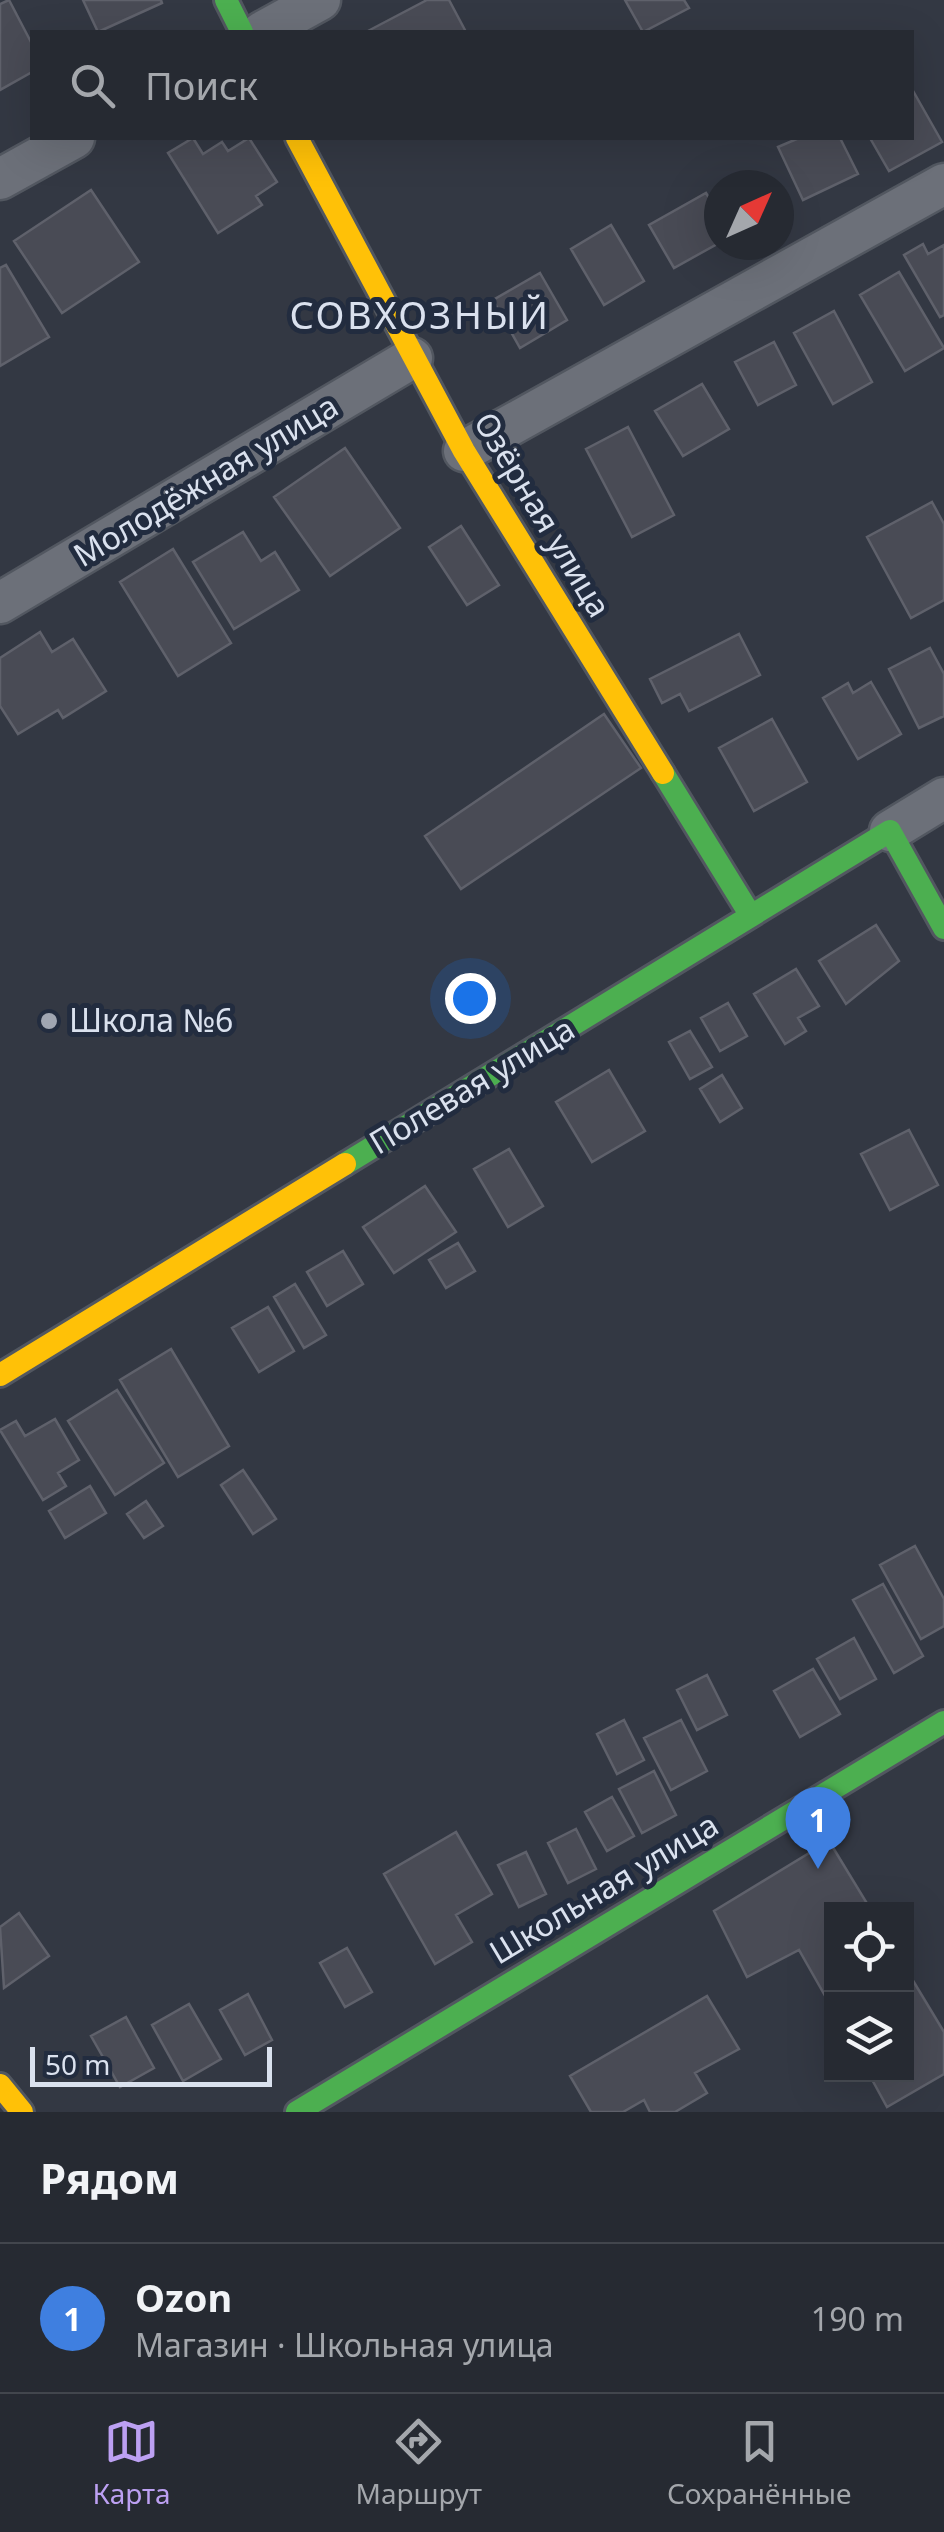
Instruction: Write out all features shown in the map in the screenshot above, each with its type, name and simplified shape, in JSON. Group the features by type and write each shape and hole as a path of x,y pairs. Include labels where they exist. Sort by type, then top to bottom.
{"street":[{"path":"226,0 241,30"},
{"path":"266,30 320,0"},
{"path":"0,178 70,140"},
{"name":"Озёрная улица","path":"298,140 464,451 750,916"},
{"path":"464,451 944,184"},
{"name":"Молодёжная улица","path":"0,603 412,358"},
{"name":"Полевая улица","path":"0,1375 944,798"},
{"path":"890,831 944,928"},
{"name":"Школьная улица","path":"297,2112 944,1722"},
{"path":"0,2085 22,2112"}],"building":[{"path":"9,0 30,40 30,73 0,90 0,4"},
{"path":"83,0 161,0 162,3 97,30"},
{"path":"427,0 449,0 465,30 370,30"},
{"path":"625,0 684,0 689,8 647,30 642,30"},
{"path":"914,93 942,142 889,171 871,140 914,140"},
{"path":"190,140 194,140 203,154 222,142 228,151 250,140 277,182 256,196 262,205 218,233 168,153"},
{"path":"794,140 841,140 858,174 803,200 794,181 794,170 789,170 778,147"},
{"path":"91,190 139,262 62,313 14,241"},
{"path":"704,194 704,251 674,268 649,225"},
{"path":"611,225 644,281 604,305 571,249"},
{"path":"923,244 928,254 944,245 944,315 940,317 904,255"},
{"path":"6,265 49,337 0,366 0,268"},
{"path":"899,272 944,348 905,371 860,295"},
{"path":"540,273 567,320 520,348 493,300"},
{"path":"834,311 872,382 833,404 794,333"},
{"path":"774,342 796,385 758,405 735,362"},
{"path":"702,384 729,429 683,456 655,411"},
{"path":"628,427 674,515 632,537 586,449"},
{"path":"345,448 400,528 330,576 274,497"},
{"path":"932,502 944,524 944,600 911,618 867,537"},
{"path":"461,526 499,585 467,605 429,547"},
{"path":"243,532 261,561 275,552 299,590 234,629 193,562"},
{"path":"173,549 231,643 178,676 120,582"},
{"path":"40,632 52,652 73,639 106,691 63,718 58,710 18,734 0,706 0,658"},
{"path":"739,634 760,675 689,711 680,694 662,703 650,679"},
{"path":"930,648 944,674 944,716 919,728 889,669"},
{"path":"871,682 901,734 858,759 823,698 848,683 853,693"},
{"path":"604,714 641,768 461,889 425,836"},
{"path":"772,719 807,782 754,811 719,748"},
{"path":"876,925 899,961 846,1004 819,961"},
{"path":"796,969 819,1006 798,1018 806,1031 785,1044 754,994"},
{"path":"728,1003 747,1036 720,1051 701,1018"},
{"path":"690,1031 712,1067 690,1079 669,1042"},
{"path":"609,1070 645,1131 592,1162 556,1102"},
{"path":"722,1075 742,1108 720,1122 700,1089"},
{"path":"909,1130 938,1185 890,1210 861,1154"},
{"path":"509,1149 543,1206 508,1227 474,1169"},
{"path":"425,1186 456,1232 394,1273 363,1227"},
{"path":"458,1243 475,1271 446,1288 429,1260"},
{"path":"343,1251 363,1284 327,1306 307,1272"},
{"path":"295,1284 326,1335 304,1348 274,1297"},
{"path":"268,1307 294,1351 259,1372 232,1328"},
{"path":"171,1349 229,1446 178,1477 120,1380"},
{"path":"117,1390 164,1463 115,1495 68,1421"},
{"path":"55,1419 79,1460 58,1473 66,1486 43,1500 0,1430 16,1421 25,1436"},
{"path":"243,1470 276,1519 253,1534 221,1485"},
{"path":"90,1486 106,1513 65,1538 49,1511"},
{"path":"146,1501 163,1526 144,1538 127,1514"},
{"path":"915,1546 944,1599 944,1626 921,1639 880,1565"},
{"path":"883,1584 923,1656 894,1673 853,1600"},
{"path":"854,1638 876,1679 840,1699 817,1659"},
{"path":"813,1669 840,1714 800,1737 774,1691"},
{"path":"707,1675 727,1715 697,1730 677,1690"},
{"path":"624,1720 644,1760 617,1774 597,1734"},
{"path":"681,1720 707,1771 671,1790 644,1738"},
{"path":"654,1771 676,1815 642,1833 619,1789"},
{"path":"612,1797 634,1836 607,1851 585,1812"},
{"path":"576,1829 596,1869 568,1883 548,1843"},
{"path":"456,1832 492,1894 456,1915 472,1942 435,1964 384,1874"},
{"path":"829,1841 866,1902 824,1902 824,1994 799,1950 747,1977 714,1911"},
{"path":"526,1852 546,1894 519,1907 498,1865"},
{"path":"19,1913 49,1956 4,1988 0,1927"},
{"path":"347,1948 372,1992 345,2007 320,1963"},
{"path":"914,1982 944,2032 944,2074 887,2107 873,2082 914,2082"},
{"path":"248,1994 272,2040 245,2055 220,2010"},
{"path":"707,1996 739,2049 695,2073 707,2093 675,2112 650,2112 644,2100 623,2112 591,2112 570,2076"},
{"path":"189,2004 221,2059 183,2081 152,2025"},
{"path":"126,2017 154,2068 120,2087 91,2036"}],"traffic: fast":[{"path":"226,0 241,30"},
{"path":"663,773 751,916"},
{"path":"345,1164 890,831 944,928"},
{"path":"297,2112 944,1722"}],"traffic: slow":[{"path":"298,140 464,451 663,773"},
{"path":"0,1375 345,1164"},
{"path":"0,2085 22,2112"}],"place":[{"name":"Школа №6","path":"49,1021"},
{"name":"Ozon","path":"818,1869"}],"district":[{"name":"СОВХОЗНЫЙ","path":"420,316"}]}
